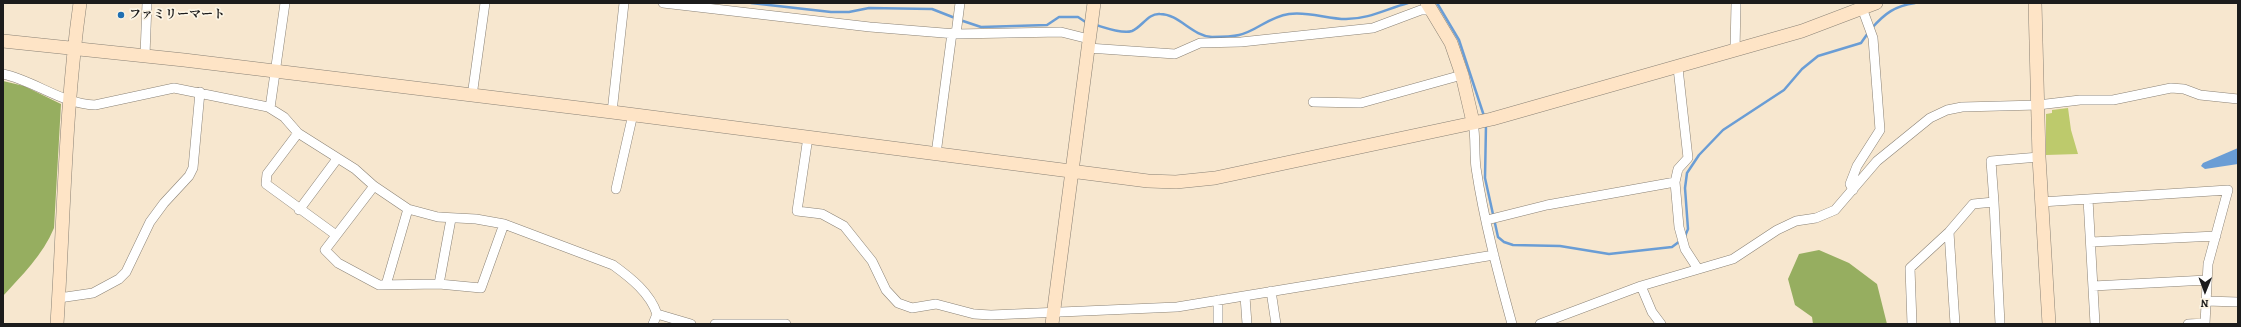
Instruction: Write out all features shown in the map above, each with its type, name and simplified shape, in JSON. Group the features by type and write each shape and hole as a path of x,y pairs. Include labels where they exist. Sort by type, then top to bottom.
{"street":[{"path":"56,323 59,298 74,47 80,3"},
{"path":"145,55 147,3"},
{"path":"270,108 285,3"},
{"path":"472,96 485,3"},
{"path":"612,112 624,3"},
{"path":"663,3 870,27 954,34 1061,32 1090,34 1175,54 1200,44 1242,42 1372,28 1429,6 1451,42 1476,122 1476,167 1494,255 1512,324"},
{"path":"936,154 960,3"},
{"path":"1053,318 1094,3"},
{"path":"1735,50 1736,3"},
{"path":"2034,3 2039,157 2049,324"},
{"path":"3,41 145,55 472,96 633,114 1148,181 1196,181 1492,119 1678,68 1802,31 1868,5 1868,25 1874,38 1880,130 1857,166 1850,184 1853,190"},
{"path":"1678,68 1688,158 1678,169 1675,182 1679,227 1685,249 1698,268"},
{"path":"3,74 26,81 70,101 95,105 167,88 200,92 270,108 284,117 298,133 354,169 374,186 408,209 451,219 476,219 504,224 613,265 641,289 653,303 657,314 653,324"},
{"path":"1313,102 1361,103 1462,75"},
{"path":"1540,324 1641,286 1698,268 1733,259 1777,230 1796,221 1816,218 1835,210 1877,161 1930,118 1947,110 1962,107 2038,105 2080,100 2113,100 2171,88 2184,89 2200,96 2238,99"},
{"path":"59,298 93,293 113,284 126,272 150,222 164,202 189,176 193,168 200,92"},
{"path":"616,189 633,114"},
{"path":"298,133 267,174 266,184 299,210 336,235"},
{"path":"808,137 797,211 822,214 844,226 872,261 886,290 898,303 912,308 942,305 980,315 1053,318 1177,307 1494,255"},
{"path":"2000,324 1992,161 2039,157"},
{"path":"299,210 337,159"},
{"path":"1486,220 1501,218 1547,205 1675,182"},
{"path":"374,186 325,250 338,263 378,285 439,284 481,288 504,224"},
{"path":"2042,202 2228,190 2208,264 2205,323 2188,324"},
{"path":"2088,199 2095,324"},
{"path":"1912,324 1910,268 1949,232 1973,204 1994,202"},
{"path":"386,285 408,209"},
{"path":"439,284 451,219"},
{"path":"1949,232 1954,324"},
{"path":"2091,242 2216,236"},
{"path":"2093,286 2207,280"},
{"path":"1641,286 1652,312 1661,324"},
{"path":"1271,291 1276,324"},
{"path":"1245,296 1247,324"},
{"path":"1218,300 1218,324"},
{"path":"2206,301 2238,302"},
{"path":"657,314 691,324"},
{"path":"715,324 786,324"}],"green space":[{"path":"3,81 24,86 61,104 54,228 38,256 3,296"},
{"path":"2068,108 2071,130 2078,154 2046,155 2046,114 2052,113 2052,110"},
{"path":"1819,250 1849,263 1877,284 1887,324 1813,324 1812,317 1795,305 1788,279 1799,254"}],"water":[{"path":"2238,148 2238,164 2205,169 2201,166 2203,163"}],"waterway":[{"path":"751,3 831,12 849,12 869,8 932,9 955,18"},
{"path":"1096,25 1128,32 1136,29 1152,16 1160,14 1173,17 1205,36 1229,37 1245,33 1275,18 1289,14 1296,13 1339,19 1354,19 1370,16 1408,3"},
{"path":"1437,3 1459,40 1484,116"},
{"path":"1871,29 1881,19 1896,8 1915,3"},
{"path":"960,20 981,27 1047,25 1059,17 1078,17 1087,23"},
{"path":"1685,236 1688,229 1685,188 1687,173 1699,155 1723,130 1784,90 1802,69 1818,56 1861,43 1868,33"},
{"path":"1486,125 1485,178 1498,237 1504,242 1513,245 1560,246 1609,254 1672,247 1680,241"}],"place":[{"name":"ファミリーマート","path":"121,15"}]}
